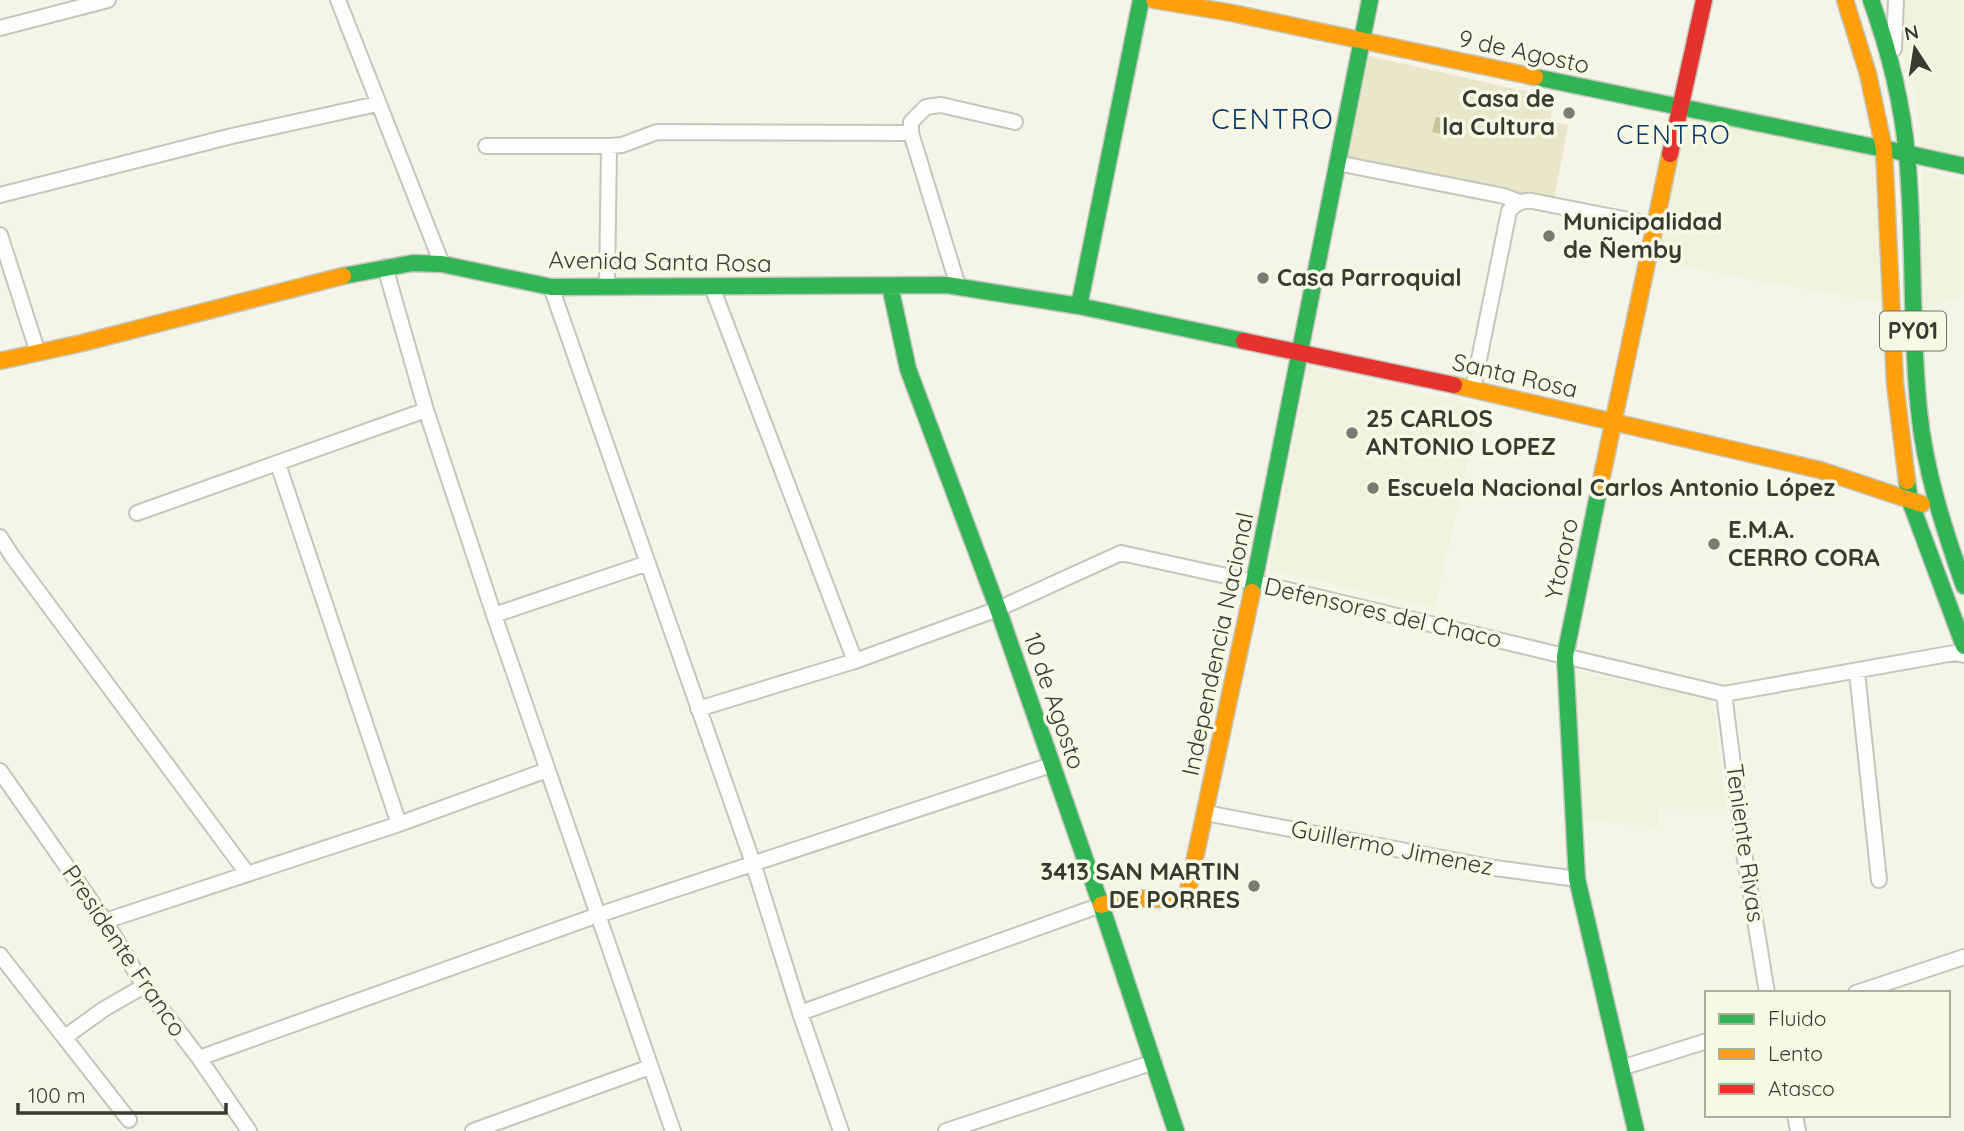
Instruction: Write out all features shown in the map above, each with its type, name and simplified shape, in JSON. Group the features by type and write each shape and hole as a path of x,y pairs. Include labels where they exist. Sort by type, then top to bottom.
{"main road":[{"path":"1079,306 1141,0"},
{"name":"9 de Agosto","path":"1154,0 1173,1 1964,166"},
{"name":"Independencia Nacional","path":"1101,905 1129,898 1186,900 1254,582 1370,0"},
{"name":"Ytororo","path":"1636,1131 1577,879 1565,656 1654,225 1704,0"},
{"name":"PY01","path":"1845,0 1864,57 1884,149 1895,383 1910,501 1964,646"},
{"name":"PY01","path":"1871,0 1894,75 1905,153 1919,414 1937,507 1964,586"},
{"name":"Avenida Santa Rosa","path":"0,361 325,279 413,263 442,264 551,287 958,286 1079,306"},
{"name":"10 de Agosto","path":"890,286 908,369 998,609 1176,1131"},
{"name":"Santa Rosa","path":"1079,306 1473,388 1820,470 1910,501 1937,507"}],"street":[{"path":"0,28 107,0"},
{"path":"338,0 442,264"},
{"path":"1894,75 1896,0"},
{"path":"0,195 232,136 377,104"},
{"path":"958,286 911,133 911,122 926,107 941,105 1015,122"},
{"path":"486,146 622,145 657,132 911,133"},
{"path":"607,286 609,146"},
{"path":"1337,163 1504,196 1514,206"},
{"path":"1514,206 1532,201 1654,225"},
{"path":"1473,388 1514,206"},
{"path":"0,235 38,353"},
{"path":"385,267 426,410 494,615 673,1131"},
{"path":"551,287 753,863 800,1013 841,1131"},
{"path":"712,287 855,662"},
{"path":"137,513 426,410"},
{"path":"278,464 399,824"},
{"path":"0,537 6,559 247,873"},
{"name":"Defensores del Chaco","path":"698,709 855,662 998,609 1121,554 1254,582 1724,694 1954,653 1964,655"},
{"path":"494,615 648,563"},
{"path":"1857,672 1880,880"},
{"name":"Teniente Rivas","path":"1724,694 1745,859 1767,991"},
{"path":"199,1058 598,915 1052,765"},
{"path":"105,921 399,824 547,770"},
{"name":"Presidente Franco","path":"0,771 105,921 144,986 199,1058 249,1131"},
{"name":"Guillermo Jimenez","path":"1206,813 1495,868 1577,879"},
{"name":"Independencia Nacional","path":"800,1013 1101,905"},
{"path":"0,955 129,1120"},
{"path":"1862,991 1964,957"},
{"path":"65,1037 104,1009 144,986"},
{"path":"1621,1068 1705,1042"},
{"path":"946,1131 1154,1062"},
{"path":"473,1131 650,1067"}],"shaded area":[{"path":"1905,0 1964,0 1964,159 1922,148 1916,97 1901,51"},
{"path":"1369,56 1555,98 1550,121 1568,125 1553,205 1347,163"},
{"path":"1680,108 1884,149 1890,304 1648,261"},
{"path":"1436,117 1463,122 1460,137 1432,132"},
{"path":"1922,169 1964,181 1964,295 1922,309"},
{"name":"Escuela Nacional Carlos Antonio López","path":"1308,367 1480,406 1435,608 1269,570"},
{"path":"1576,670 1712,700 1727,809 1658,808 1658,826 1581,821"}],"traffic: fast":[{"path":"1079,306 1141,0"},
{"path":"1252,592 1370,0"},
{"path":"1871,0 1894,76 1905,135 1911,219 1916,379 1922,433 1936,500 1964,586"},
{"path":"1535,77 1884,149"},
{"path":"1891,150 1964,166"},
{"path":"343,276 413,263 442,264 551,287 947,285 1079,306 1244,341"},
{"path":"890,286 908,369 998,609 1176,1131"},
{"path":"1907,481 1910,501 1964,646"},
{"path":"1599,490 1565,656 1577,879 1636,1131"}],"traffic: slow":[{"path":"1154,0 1232,13 1535,77"},
{"path":"1845,0 1868,74 1884,149 1895,383 1907,481"},
{"path":"1599,490 1670,154"},
{"path":"0,361 82,343 343,276"},
{"path":"1454,385 1820,470 1922,504"},
{"path":"1101,905 1129,898 1186,900 1252,592"}],"traffic: jam":[{"path":"1670,154 1704,0"},
{"path":"1244,341 1454,385"}],"place":[{"name":"Casa de la Cultura","path":"1569,113"},
{"name":"Municipalidad de Ñemby","path":"1549,236"},
{"name":"Casa Parroquial","path":"1263,278"},
{"name":"25 CARLOS ANTONIO LOPEZ","path":"1352,433"},
{"name":"Escuela Nacional Carlos Antonio López","path":"1373,488"},
{"name":"E.M.A. CERRO CORA","path":"1714,544"},
{"name":"3413 SAN MARTIN DE PORRES","path":"1254,886"}],"district":[{"name":"CENTRO","path":"1273,119"},
{"name":"CENTRO","path":"1674,135"}]}
